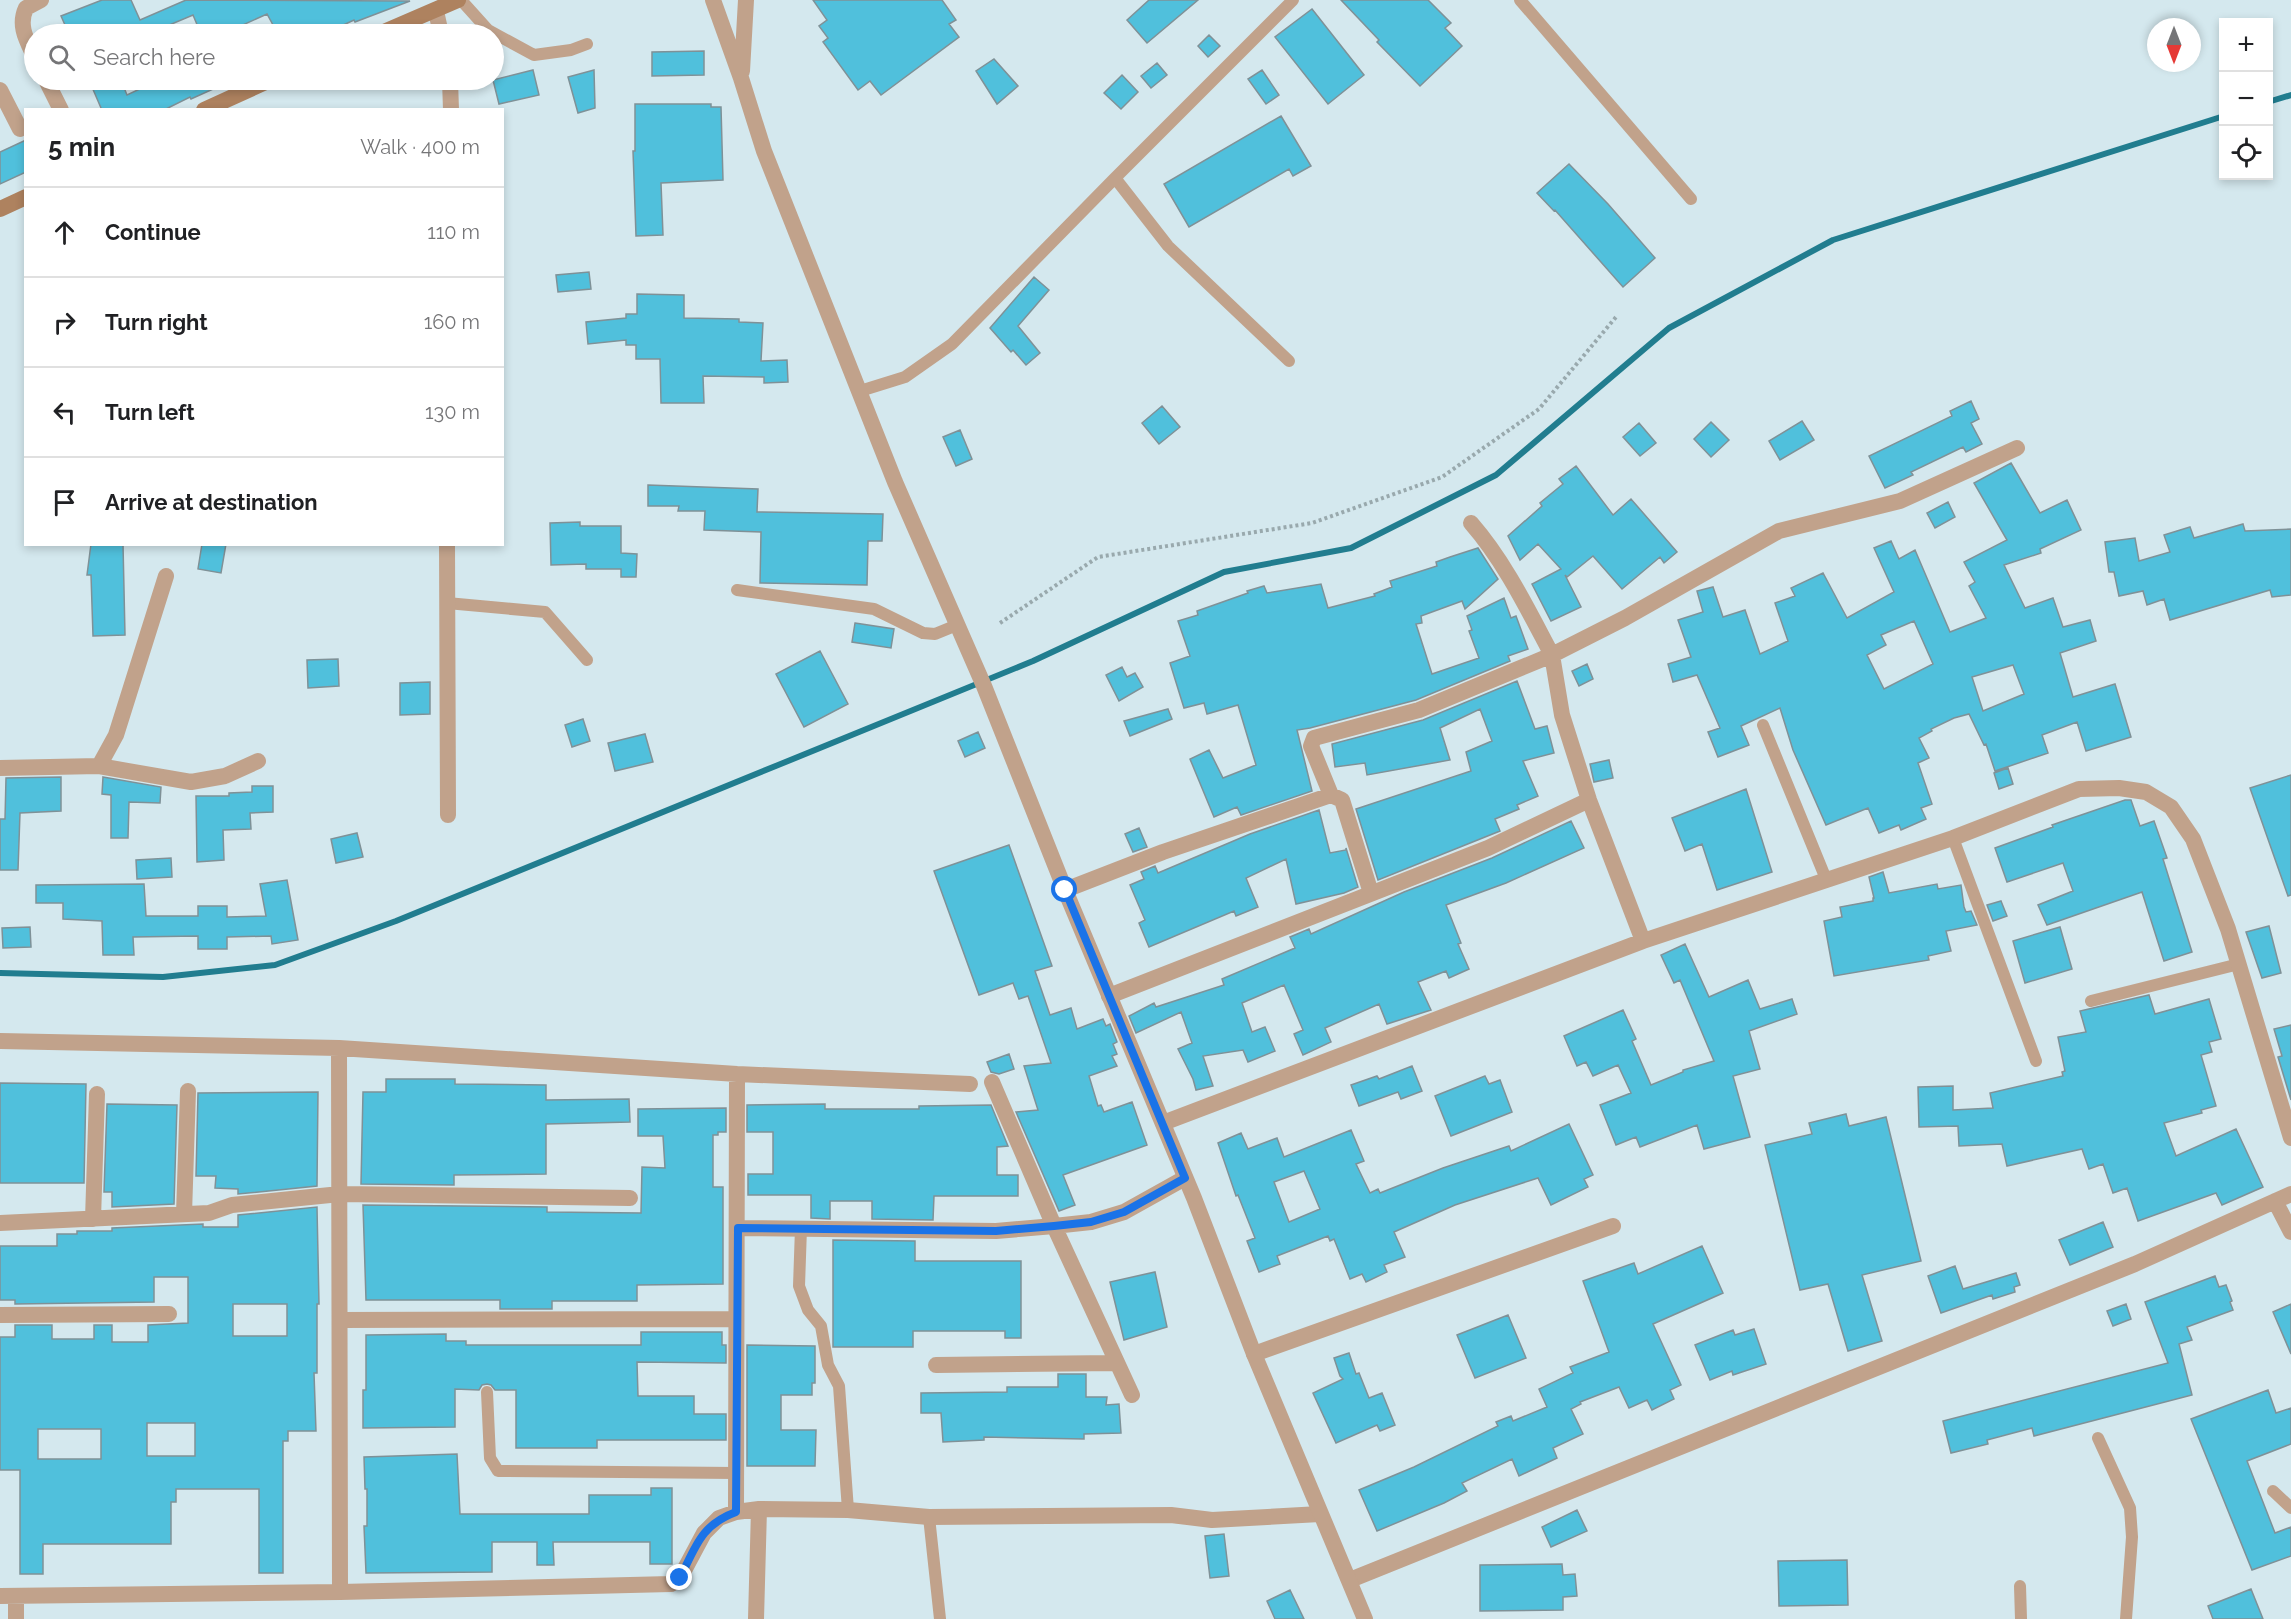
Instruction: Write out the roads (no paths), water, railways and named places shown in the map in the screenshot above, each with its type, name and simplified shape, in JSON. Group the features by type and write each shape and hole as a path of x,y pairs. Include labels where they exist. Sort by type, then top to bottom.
{"main road":[{"path":"404,24 459,0"},
{"path":"208,108 248,90"},
{"path":"0,209 24,198"}],"street":[{"path":"24,30 21,19 26,8 41,0"},
{"path":"713,0 764,152 895,482 984,686 1065,890 1185,1178 1254,1354 1365,1619"},
{"path":"741,78 746,0"},
{"path":"436,11 439,24"},
{"path":"0,90 20,129"},
{"path":"51,90 60,108"},
{"path":"450,90 451,108"},
{"path":"1331,795 1311,746 1314,738 1419,710 1552,655 1625,618 1779,531 1900,501 2017,448"},
{"path":"1471,524 1482,535 1522,599 1552,655 1562,715 1589,800 1643,941"},
{"path":"447,546 448,815"},
{"path":"99,766 116,735 166,576"},
{"path":"0,768 99,766 191,782 225,776 258,761"},
{"path":"1162,1124 1643,941 1953,838 2079,789 2119,788 2146,792 2171,807 2193,839 2228,929 2291,1138"},
{"path":"1065,890 1162,852 1331,795 1342,800 1371,894"},
{"path":"1109,996 1488,848 1589,800"},
{"path":"0,1041 339,1048 737,1074 970,1084"},
{"path":"339,1048 340,1592"},
{"path":"736,1512 737,1074"},
{"path":"992,1082 1054,1226 1132,1395"},
{"path":"184,1214 188,1091"},
{"path":"93,1219 98,1094"},
{"path":"738,1228 996,1231 1091,1222 1124,1212 1185,1178"},
{"path":"0,1223 209,1213 232,1205 340,1194 630,1198"},
{"path":"1350,1580 2124,1269 2291,1194"},
{"path":"2275,1201 2291,1232"},
{"path":"1254,1354 1613,1226"},
{"path":"0,1314 169,1314"},
{"path":"340,1320 736,1319"},
{"path":"936,1365 1117,1364"},
{"path":"16,1619 8,1596 340,1592 671,1584 680,1578 704,1533 719,1518 736,1512 759,1509 848,1510 929,1517 1171,1515 1212,1520 1320,1514"},
{"path":"756,1619 759,1509"}],"lane":[{"path":"459,0 482,24"},
{"path":"860,391 905,377 952,344 1293,0"},
{"path":"1520,0 1691,199"},
{"path":"504,39 534,55 571,50 587,44"},
{"path":"1115,178 1168,246 1289,361"},
{"path":"737,590 873,609 923,633 935,634 957,625"},
{"path":"447,603 545,612 587,660"},
{"path":"1763,725 1826,879"},
{"path":"1953,838 2036,1061"},
{"path":"2091,1000 2239,964"},
{"path":"801,1228 799,1286 808,1310 821,1326 828,1365 838,1386 848,1510"},
{"path":"487,1392 490,1458 498,1471 736,1473"},
{"path":"2098,1438 2130,1508 2132,1536 2126,1619"},
{"path":"2273,1491 2291,1508"},
{"path":"929,1517 940,1619"},
{"path":"2020,1586 2021,1619"}],"waterway":[{"path":"2273,100 2291,95"},
{"path":"0,973 163,977 275,965 396,921 1033,661 1224,572 1351,548 1496,475 1669,328 1833,240 2219,118"}]}
